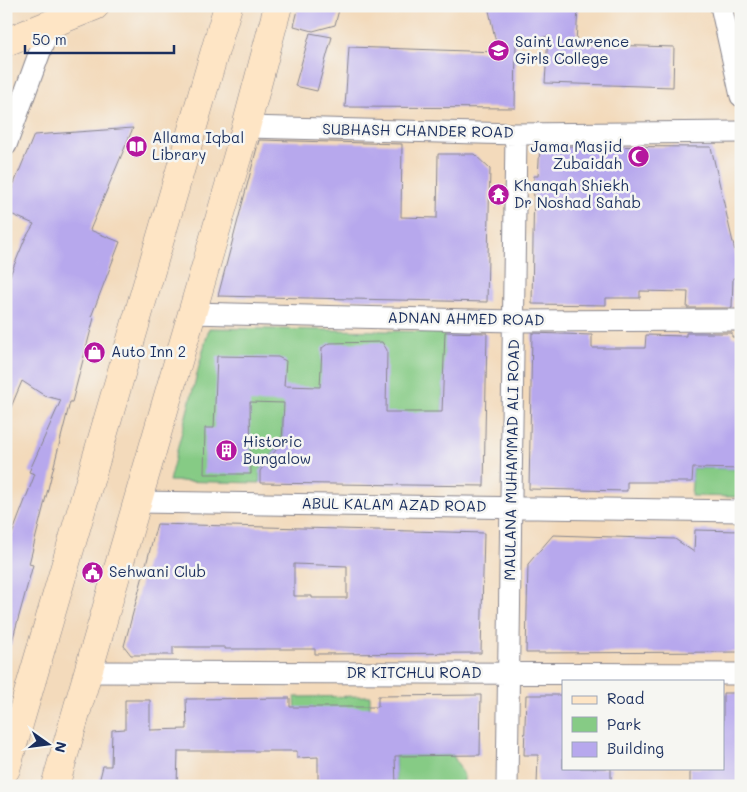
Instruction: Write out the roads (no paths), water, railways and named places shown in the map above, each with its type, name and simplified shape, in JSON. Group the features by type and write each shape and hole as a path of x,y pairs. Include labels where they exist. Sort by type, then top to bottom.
{"street":[{"path":"6,42 95,6"},
{"path":"6,769 228,6"},
{"path":"54,786 246,127 278,6"},
{"path":"721,6 741,96"},
{"path":"6,145 50,24"},
{"name":"SUBHASH CHANDER ROAD","path":"246,127 516,134 741,132"},
{"name":"MAULANA MUHAMMAD ALI ROAD","path":"507,786 516,134"},
{"name":"ADNAN AHMED ROAD","path":"192,313 513,321 741,320"},
{"name":"ABUL KALAM AZAD ROAD","path":"137,502 741,511"},
{"name":"DR KITCHLU ROAD","path":"88,672 741,674"}],"place":[{"name":"Saint Lawrence Girls College","path":"499,51"},
{"name":"Allama Iqbal Library","path":"136,147"},
{"name":"Jama Masjid Zubaidah","path":"638,156"},
{"name":"Khanqah Shiekh Dr Noshad Sahab","path":"498,195"},
{"name":"Auto Inn 2","path":"95,352"},
{"name":"Historic Bungalow","path":"227,451"},
{"name":"Sehwani Club","path":"93,572"}]}
